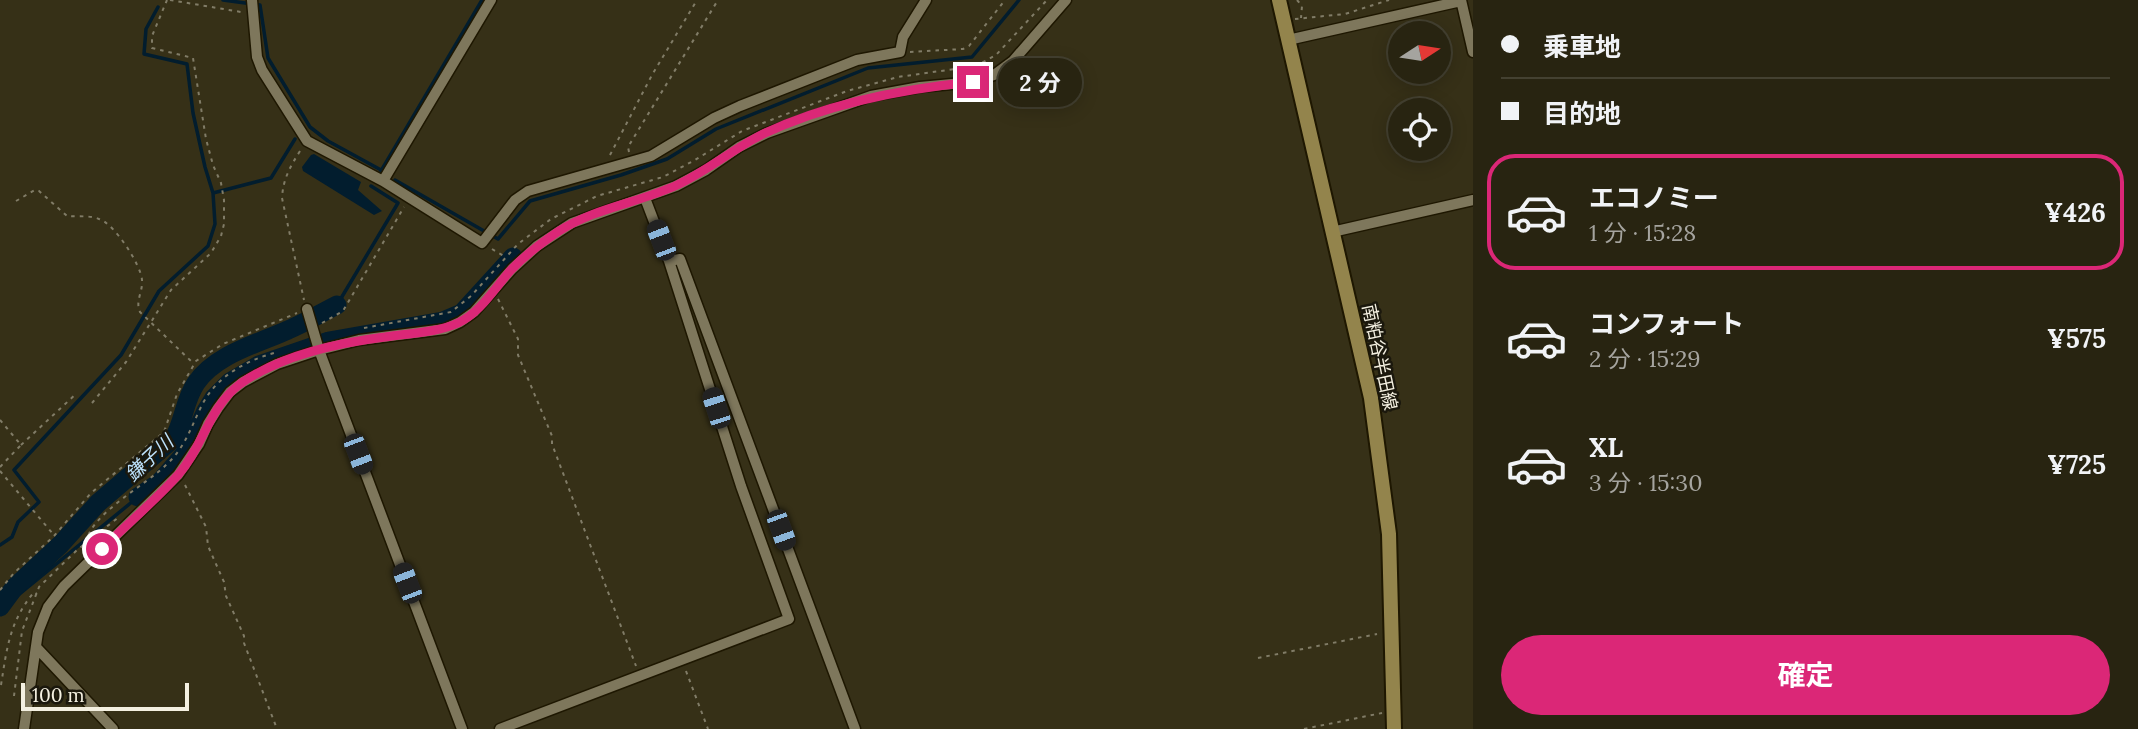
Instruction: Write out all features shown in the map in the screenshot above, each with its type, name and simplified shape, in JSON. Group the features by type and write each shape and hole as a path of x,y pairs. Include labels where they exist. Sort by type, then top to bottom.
{"main road":[{"name":"南粕谷半田線","path":"1279,0 1371,398 1390,534 1394,729"}],"street":[{"path":"252,0 257,57 262,70 307,141 383,181 482,243 515,200 528,191 651,156 713,118 740,106 857,60 900,52 903,37 926,0"},
{"path":"383,181 491,0"},
{"path":"24,729 38,632 48,607 64,586 178,475 230,392 243,382 277,365 319,350 444,328 460,322 474,312 512,269 537,246 572,223 645,198 706,170 739,147 767,133 870,96 920,87 973,82 994,75 1013,61 1066,0"},
{"path":"1288,40 1461,0 1473,52"},
{"path":"500,729 789,619 741,486 669,261 645,198"},
{"path":"1332,232 1473,200"},
{"path":"669,261 680,259 855,729"},
{"path":"307,309 319,350 462,729"},
{"path":"36,647 113,729"}],"path":[{"path":"92,402 126,362 171,290 215,248 221,236 225,215 221,183 213,166 201,115 193,58 152,48 152,36 168,0 253,13"},
{"path":"605,169 652,75 697,0"},
{"path":"631,162 628,147 718,0"},
{"path":"900,52 963,49 969,46 1005,0"},
{"path":"1283,20 1345,14 1389,0"},
{"path":"1300,1 1300,18"},
{"path":"0,590 54,536 91,493 164,432 177,394 194,364 223,344 307,309 282,198 288,170 307,141"},
{"path":"16,201 35,190 66,216 105,221 133,256 139,269 142,281 138,308 194,364"},
{"path":"312,328 343,311 410,198"},
{"path":"355,330 451,312 471,296 504,256 538,228"},
{"path":"482,243 504,256"},
{"path":"492,292 517,339 518,355 552,436 552,444 640,677"},
{"path":"86,543 89,533 123,497 151,479 181,449 202,403 222,379 237,368 277,352"},
{"path":"0,467 77,393"},
{"path":"0,420 21,445"},
{"path":"0,471 54,536"},
{"path":"178,475 206,527 208,546 225,582 226,596 244,636 244,643 261,681 264,699 277,729"},
{"path":"1,685 12,626 34,592 37,594"},
{"path":"1258,658 1393,633"},
{"path":"682,661 708,729"},
{"path":"1304,729 1394,712"}],"water":[{"path":"314,154 361,182 358,190 382,211 374,215 303,171 302,167"}],"waterway":[{"path":"223,0 260,5 268,58 310,127 328,141 381,170"},
{"path":"381,171 482,0"},
{"path":"395,180 498,239 530,201 667,159 716,129 868,68 972,57 1019,0"},
{"path":"158,7 146,29 144,54 187,64 193,113 213,193"},
{"path":"0,545 12,537 18,522 39,502 14,470 121,355 159,291 208,246 215,224 213,193 271,178 295,139"},
{"path":"337,305 398,203 371,186"},
{"name":"鎌子川","path":"138,497 159,483 188,450 214,398 230,382 259,365 329,341 443,321 462,313 513,257"},
{"name":"鎌子川","path":"0,607 14,588 61,544 98,503 174,438 192,390 214,364 337,305"},
{"path":"0,610 138,497"}],"route":[{"path":"102,549 178,475 189,461 218,408 230,392 243,382 277,365 319,350 444,328 460,322 474,312 512,269 537,246 572,223 676,186 767,133 870,96 920,87 973,82"}]}
